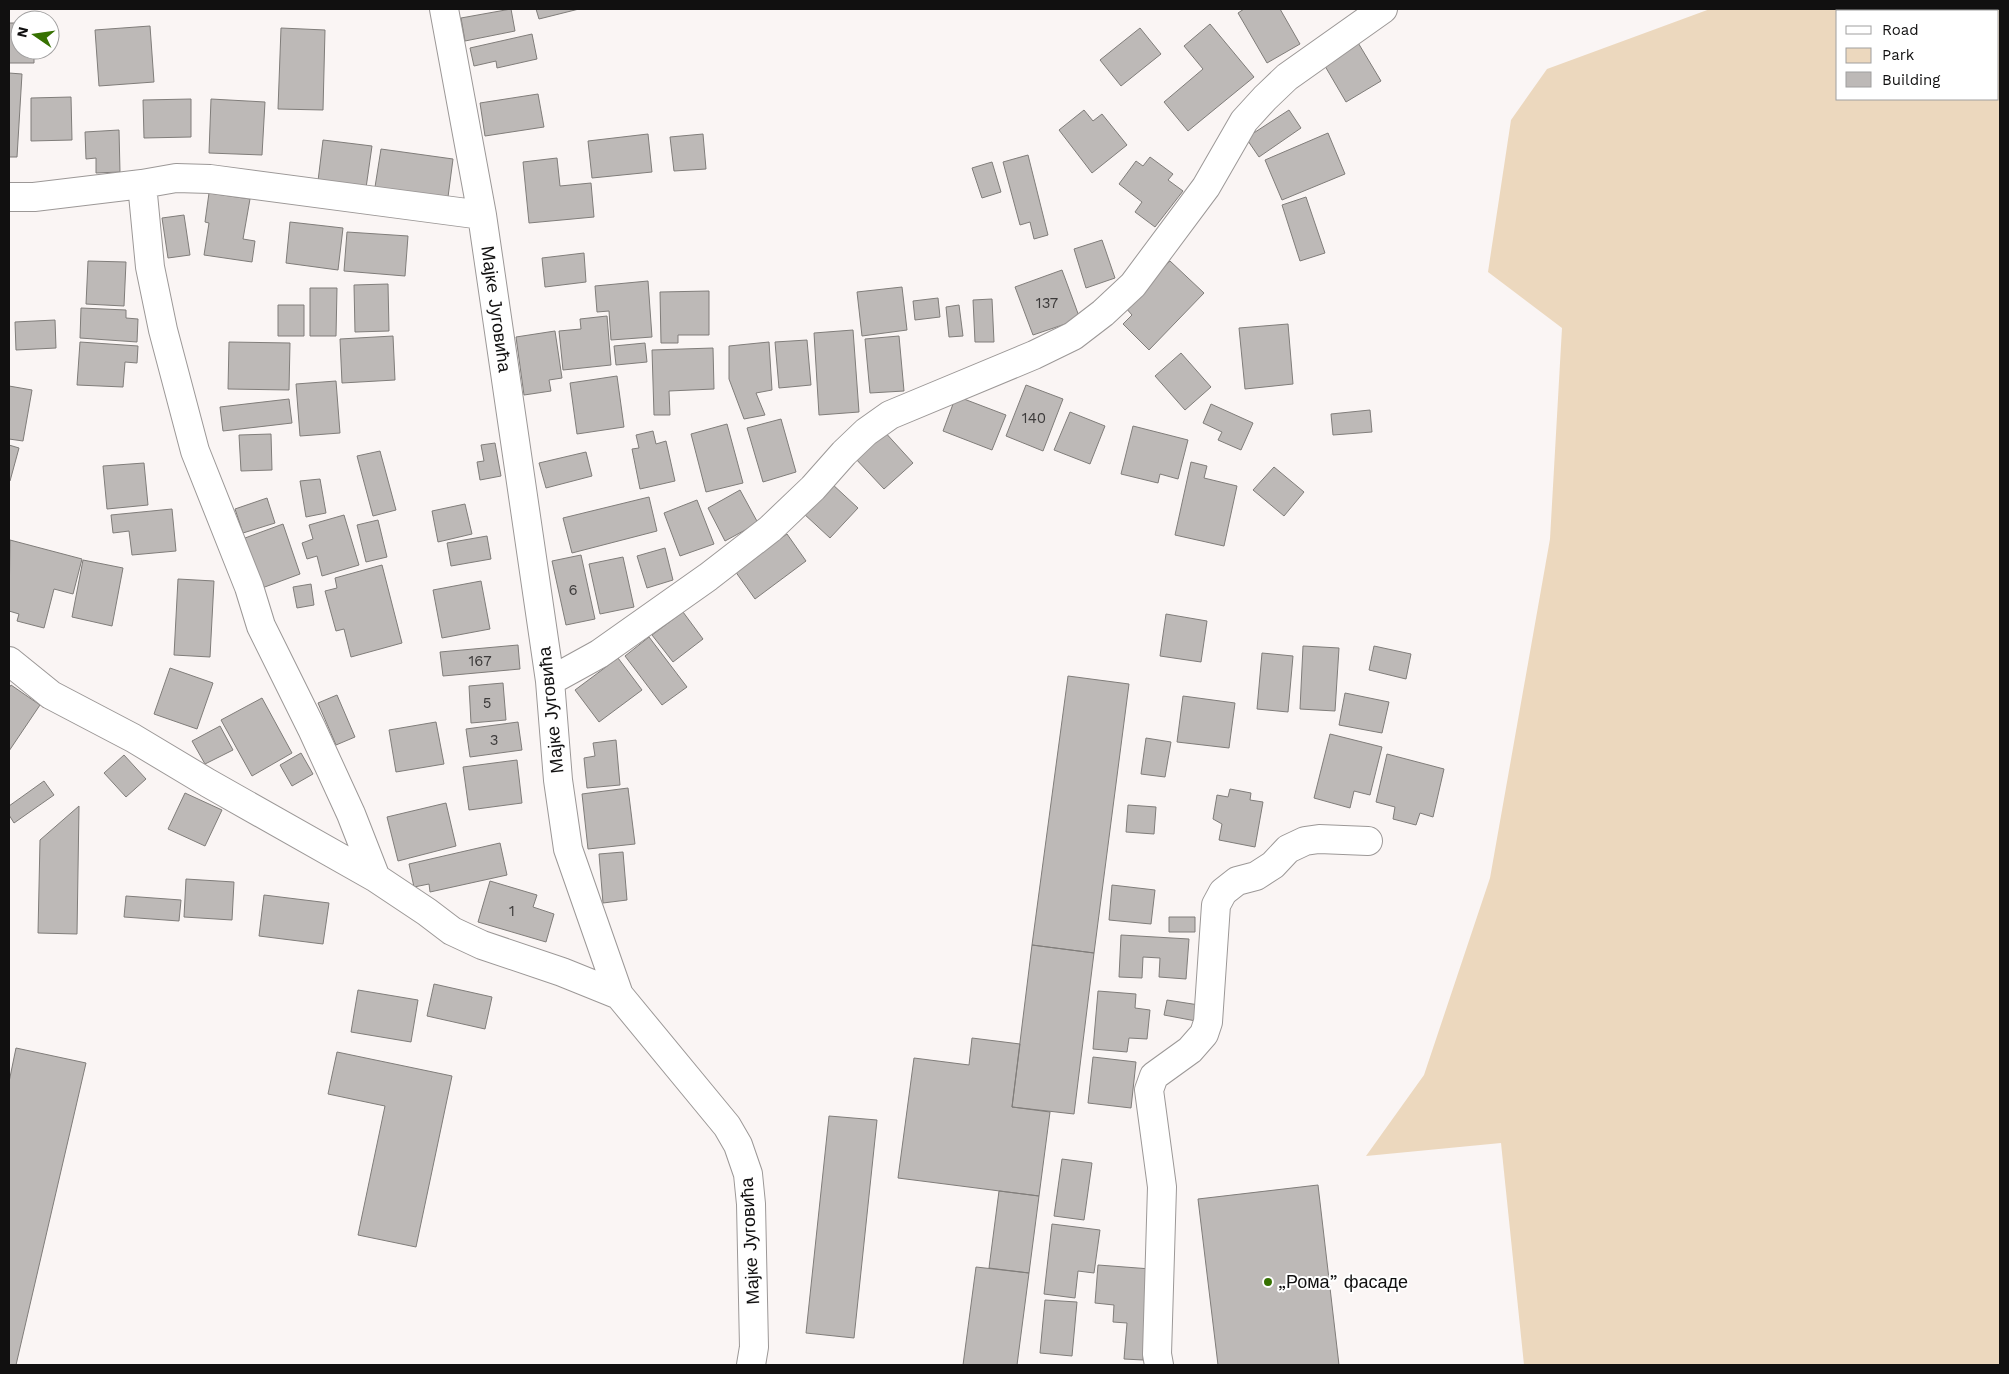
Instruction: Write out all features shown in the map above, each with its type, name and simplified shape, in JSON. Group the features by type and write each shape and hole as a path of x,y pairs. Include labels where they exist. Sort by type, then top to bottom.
{"street":[{"name":"Мајке Југовића","path":"444,9 482,215 550,681 558,780 568,849 618,994 727,1126 738,1145 748,1174 751,1204 754,1348 751,1365"},
{"path":"550,681 599,654 708,577 770,529 813,488 844,453 866,432 890,415 1034,355 1073,336 1103,313 1133,285 1206,187 1244,122 1264,98 1287,77 1383,9"},
{"path":"9,197 34,197 176,178 210,179 482,215"},
{"path":"142,184 150,267 163,330 195,451 249,588 261,626 312,729 376,878"},
{"path":"9,661 51,695 133,738 376,878 452,931 482,945 562,972 618,994"},
{"path":"314,843 335,837 344,828 350,814"},
{"path":"1159,1365 1157,1354 1162,1187 1149,1090 1154,1076 1190,1050 1204,1034 1208,1022 1216,905 1223,892 1237,881 1256,876 1273,865 1288,849 1305,841 1319,838 1368,841"}],"green space":[{"path":"1710,9 2000,9 2000,1365 1524,1365 1501,1143 1366,1156 1424,1075 1490,878 1550,539 1562,328 1488,272 1511,120 1547,69"}],"building":[{"path":"511,9 515,31 465,41 461,18"},
{"path":"536,9 579,9 539,19"},
{"path":"1244,9 1280,9 1300,44 1267,63 1238,13"},
{"path":"10,23 10,60 34,60 34,63 9,63"},
{"path":"1210,24 1254,77 1188,131 1164,102 1203,69 1184,46"},
{"path":"150,26 154,82 99,86 95,30"},
{"path":"281,28 325,30 323,110 278,109"},
{"path":"1140,28 1161,54 1121,86 1100,60"},
{"path":"532,34 537,59 497,68 496,61 474,66 470,48"},
{"path":"1357,41 1381,81 1346,102 1322,61"},
{"path":"9,73 22,74 17,157 9,157"},
{"path":"538,94 544,127 485,136 480,103"},
{"path":"71,97 72,140 31,141 31,98"},
{"path":"191,99 191,137 144,138 143,100"},
{"path":"211,99 265,102 262,155 209,153"},
{"path":"1084,110 1093,121 1102,114 1127,145 1092,173 1059,130"},
{"path":"1289,110 1301,128 1259,157 1246,138"},
{"path":"119,130 120,172 96,173 96,158 86,159 85,132"},
{"path":"1328,133 1345,174 1282,200 1265,160"},
{"path":"648,134 652,172 592,178 588,141"},
{"path":"703,134 706,169 674,171 670,137"},
{"path":"323,140 372,146 366,188 318,181"},
{"path":"381,149 453,159 448,197 375,187"},
{"path":"1028,155 1048,235 1034,239 1030,222 1020,225 1003,162"},
{"path":"1150,157 1173,174 1168,180 1183,191 1155,227 1135,212 1142,202 1119,184 1136,161 1143,166"},
{"path":"557,158 560,186 591,183 594,217 529,223 523,162"},
{"path":"992,162 1001,192 982,198 972,168"},
{"path":"209,193 250,199 243,239 255,241 252,262 204,255 209,223 205,222"},
{"path":"1306,197 1325,253 1300,261 1282,205"},
{"path":"184,215 190,255 168,258 162,218"},
{"path":"290,222 343,228 338,270 286,263"},
{"path":"347,232 408,236 405,276 344,271"},
{"path":"1102,240 1115,278 1086,288 1074,249"},
{"path":"584,253 586,282 545,287 542,258"},
{"path":"88,261 126,262 124,306 86,304"},
{"path":"1170,261 1204,293 1149,350 1123,324 1132,315 1125,307"},
{"path":"1062,270 1080,319 1033,335 1015,287"},
{"path":"648,281 652,337 611,340 609,311 597,312 595,286"},
{"path":"388,284 389,331 355,332 354,285"},
{"path":"902,287 907,330 862,336 857,292"},
{"path":"310,288 337,288 336,336 310,336"},
{"path":"709,291 709,335 678,335 678,343 661,343 660,292"},
{"path":"938,298 940,317 915,320 913,301"},
{"path":"992,299 994,342 975,342 973,300"},
{"path":"278,305 304,305 304,336 278,336"},
{"path":"959,305 963,336 949,337 946,307"},
{"path":"81,308 126,310 126,318 138,319 137,342 80,338"},
{"path":"607,316 611,365 563,370 559,331 581,329 580,319"},
{"path":"55,320 56,348 16,350 15,322"},
{"path":"1288,324 1293,384 1245,389 1239,328"},
{"path":"853,330 859,412 819,415 814,333"},
{"path":"555,331 562,378 549,380 551,391 524,395 516,337"},
{"path":"393,336 395,380 342,383 340,339"},
{"path":"899,336 904,391 870,393 865,339"},
{"path":"807,340 811,385 779,388 775,342"},
{"path":"80,342 138,346 137,363 125,362 123,387 77,385"},
{"path":"229,342 290,343 289,390 228,389"},
{"path":"769,342 772,390 756,393 765,415 744,419 729,379 729,346"},
{"path":"645,343 647,362 616,365 614,346"},
{"path":"713,348 714,389 669,391 670,415 654,415 652,350"},
{"path":"1181,353 1211,387 1185,410 1155,376"},
{"path":"617,376 624,427 577,434 570,383"},
{"path":"336,381 340,433 300,436 296,384"},
{"path":"1026,385 1063,399 1043,451 1006,436"},
{"path":"9,386 32,390 23,441 9,439"},
{"path":"956,396 1006,415 992,450 943,431"},
{"path":"289,399 292,423 223,431 220,407"},
{"path":"1211,404 1253,423 1241,450 1218,440 1222,432 1203,423"},
{"path":"1370,410 1372,432 1333,435 1331,414"},
{"path":"1070,412 1105,426 1090,464 1054,450"},
{"path":"781,419 796,472 763,482 747,428"},
{"path":"727,424 743,483 706,492 691,434"},
{"path":"1133,426 1188,440 1178,479 1160,474 1158,483 1121,474"},
{"path":"883,430 913,463 884,489 854,457"},
{"path":"653,431 656,444 666,441 675,481 640,489 632,449 639,448 636,435"},
{"path":"271,434 272,470 241,471 239,435"},
{"path":"495,443 501,476 480,480 477,462 484,461 481,445"},
{"path":"9,445 19,448 10,481 9,481"},
{"path":"380,451 396,510 373,516 357,456"},
{"path":"586,452 592,476 546,488 539,463"},
{"path":"1191,462 1207,466 1204,478 1237,486 1224,546 1175,535"},
{"path":"144,463 148,505 107,509 103,466"},
{"path":"1274,467 1304,492 1284,516 1253,490"},
{"path":"320,479 326,513 306,517 300,481"},
{"path":"831,483 858,508 830,538 803,513"},
{"path":"740,490 758,523 725,541 708,508"},
{"path":"649,497 657,531 572,553 563,518"},
{"path":"267,498 275,523 243,533 235,509"},
{"path":"697,500 714,544 680,556 664,513"},
{"path":"465,504 472,534 438,542 432,511"},
{"path":"172,509 176,551 132,555 129,531 113,533 111,515"},
{"path":"344,515 359,565 322,576 317,556 307,559 302,543 313,539 309,525"},
{"path":"378,520 387,557 366,562 357,525"},
{"path":"283,524 300,574 262,588 245,538"},
{"path":"787,534 806,561 755,599 735,571"},
{"path":"487,536 491,559 451,566 447,543"},
{"path":"10,540 82,559 73,594 54,589 44,628 17,621 19,614 9,611"},
{"path":"665,548 673,580 647,588 637,556"},
{"path":"581,555 595,619 566,625 552,561"},
{"path":"623,557 634,607 600,614 589,564"},
{"path":"83,560 123,568 112,626 72,617"},
{"path":"382,565 402,643 351,657 344,629 336,631 325,591 337,588 335,578"},
{"path":"178,579 214,581 210,657 174,655"},
{"path":"481,581 490,629 442,638 433,590"},
{"path":"311,584 314,605 297,608 293,587"},
{"path":"683,612 703,639 673,662 652,635"},
{"path":"1166,614 1207,621 1201,662 1160,656"},
{"path":"649,637 687,687 662,705 625,656"},
{"path":"518,645 520,669 443,676 440,652"},
{"path":"1303,646 1339,648 1335,711 1300,709"},
{"path":"1374,646 1411,654 1406,679 1369,670"},
{"path":"1262,653 1293,656 1288,712 1257,709"},
{"path":"618,658 642,690 599,722 575,690"},
{"path":"170,668 213,683 197,729 154,714"},
{"path":"1068,676 1129,684 1094,953 1032,945"},
{"path":"503,683 506,720 471,723 469,686"},
{"path":"11,685 40,705 9,751 9,688"},
{"path":"1345,693 1389,702 1382,733 1339,725"},
{"path":"337,695 355,737 336,745 318,703"},
{"path":"1183,696 1235,703 1229,748 1177,742"},
{"path":"262,698 292,753 252,776 221,720"},
{"path":"436,722 444,764 396,772 389,730"},
{"path":"518,722 522,750 470,757 466,729"},
{"path":"220,726 233,750 205,764 192,741"},
{"path":"1330,734 1382,747 1370,795 1354,791 1350,808 1314,798"},
{"path":"1146,738 1171,742 1165,777 1141,774"},
{"path":"616,740 620,785 587,788 584,758 595,756 593,743"},
{"path":"301,753 313,774 292,786 280,765"},
{"path":"1387,754 1444,769 1433,817 1420,813 1416,825 1393,819 1395,807 1376,802"},
{"path":"124,755 146,779 126,797 104,773"},
{"path":"517,760 522,803 469,810 463,767"},
{"path":"44,781 54,795 14,823 9,815 9,806"},
{"path":"628,788 635,844 588,849 582,794"},
{"path":"1230,789 1251,793 1250,800 1263,802 1255,847 1219,840 1222,824 1213,819 1217,795 1228,797"},
{"path":"185,793 222,810 205,846 168,829"},
{"path":"446,803 456,846 398,861 387,817"},
{"path":"1128,805 1156,807 1154,834 1126,832"},
{"path":"79,806 77,934 38,933 40,840"},
{"path":"500,843 507,875 430,892 429,884 414,887 409,864"},
{"path":"623,852 627,900 603,903 599,854"},
{"path":"186,879 234,882 232,920 184,917"},
{"path":"490,881 537,895 533,907 554,914 546,942 478,922"},
{"path":"1112,885 1155,890 1151,924 1109,920"},
{"path":"264,895 329,903 323,944 259,936"},
{"path":"126,896 181,900 179,921 124,917"},
{"path":"1169,917 1195,917 1195,932 1169,932"},
{"path":"1121,935 1189,939 1186,979 1159,977 1160,958 1143,957 1142,978 1119,977"},
{"path":"1032,945 1094,953 1074,1114 1012,1107"},
{"path":"434,984 492,997 485,1029 427,1016"},
{"path":"358,990 418,1000 411,1042 351,1032"},
{"path":"1098,991 1136,994 1135,1008 1150,1010 1147,1039 1129,1038 1127,1052 1093,1049"},
{"path":"1167,1000 1199,1005 1196,1021 1164,1015"},
{"path":"972,1038 1020,1044 1012,1107 1050,1112 1039,1196 898,1178 914,1058 969,1065"},
{"path":"16,1048 86,1063 16,1365 9,1365 9,1082"},
{"path":"337,1052 452,1076 416,1247 358,1235 385,1106 328,1094"},
{"path":"1093,1057 1136,1062 1131,1108 1088,1103"},
{"path":"829,1116 877,1120 854,1338 806,1333"},
{"path":"1062,1159 1092,1163 1084,1220 1054,1216"},
{"name":"„Рома” фасаде","path":"1318,1185 1339,1365 1218,1365 1198,1199"},
{"path":"999,1191 1039,1196 1029,1273 989,1268"},
{"path":"1052,1224 1100,1230 1094,1273 1078,1271 1075,1298 1044,1294"},
{"path":"1098,1265 1151,1269 1143,1360 1124,1359 1127,1323 1113,1322 1114,1305 1095,1303"},
{"path":"976,1267 1029,1273 1017,1365 963,1365"},
{"path":"1045,1300 1077,1302 1072,1356 1040,1353"}],"place":[{"name":"„Рома” фасаде","path":"1268,1282"}]}
